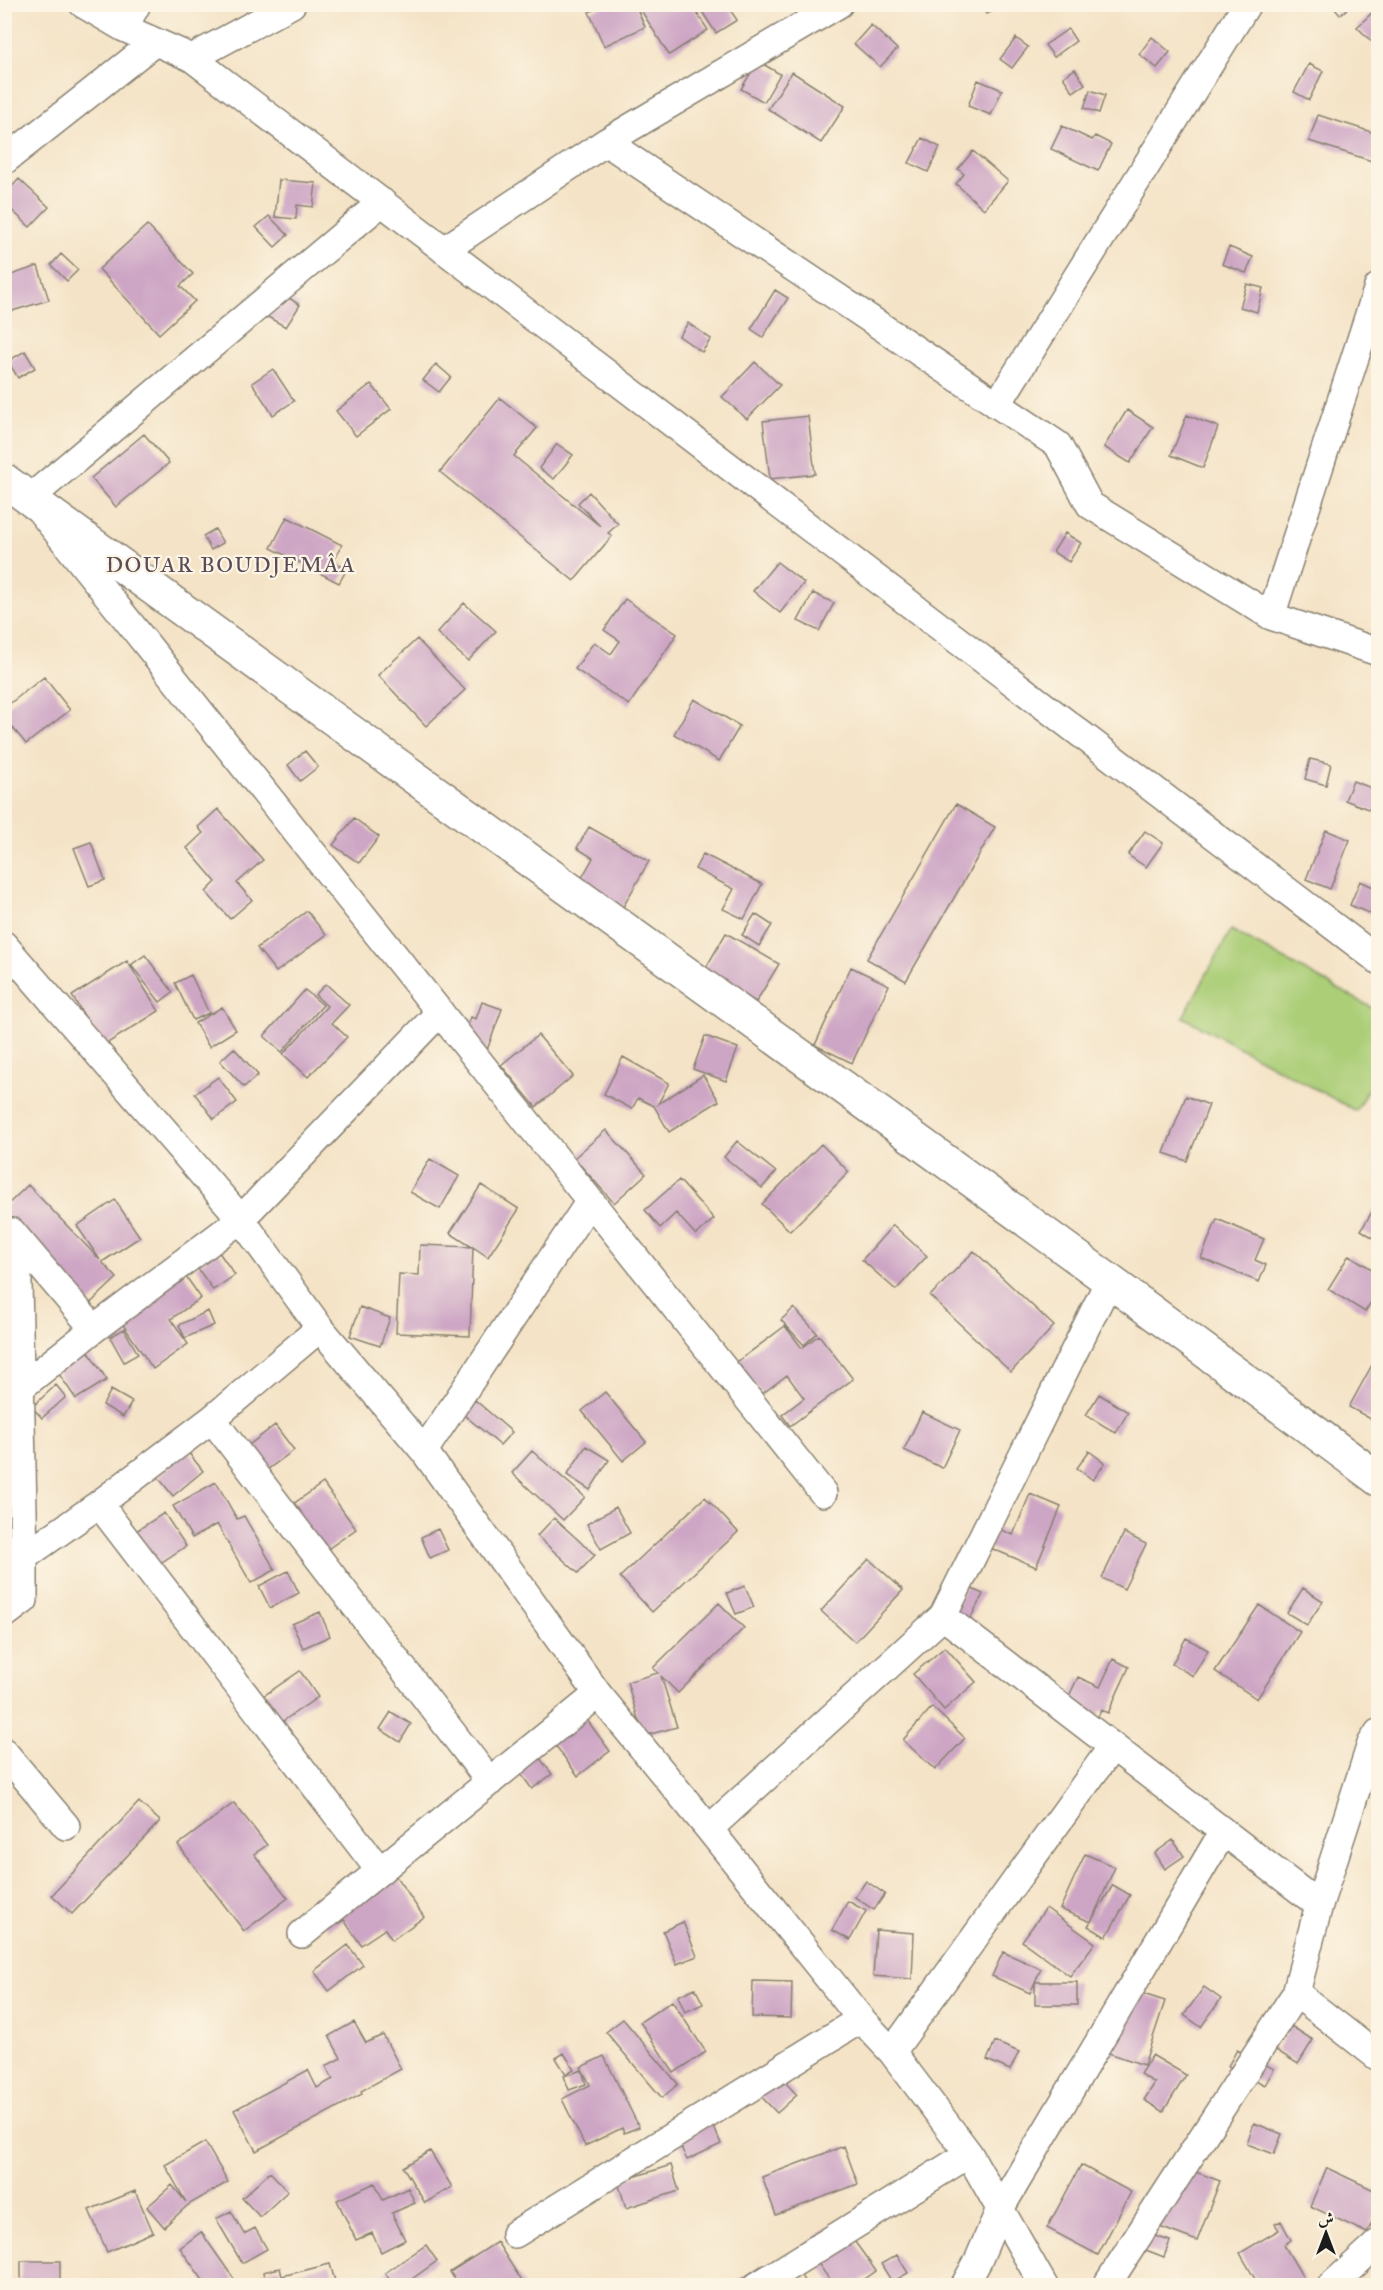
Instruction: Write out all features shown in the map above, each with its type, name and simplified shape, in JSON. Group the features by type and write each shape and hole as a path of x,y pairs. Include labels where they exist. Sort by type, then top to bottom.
{"street":[{"path":"83,4 124,28 192,58 1378,960"},
{"path":"124,28 137,4"},
{"path":"192,58 292,4"},
{"path":"444,250 606,142 839,4"},
{"path":"997,405 1247,4"},
{"path":"4,161 155,42"},
{"path":"606,142 1058,445 1090,505 1271,616 1378,652"},
{"path":"17,489 382,202"},
{"path":"1271,616 1378,287"},
{"path":"17,489 440,1012 823,1493"},
{"path":"17,489 391,762 1110,1279 1378,1479"},
{"path":"10,957 241,1219 320,1328 424,1451 598,1694 709,1828 861,2019 892,2052 969,2154 1044,2286"},
{"path":"20,1388 94,1329 241,1219 440,1012"},
{"path":"424,1451 590,1201"},
{"path":"11,1231 94,1329"},
{"path":"4,1615 24,1600 20,1388 11,1231"},
{"path":"709,1828 943,1616 1110,1279"},
{"path":"24,1557 212,1419 320,1328"},
{"path":"212,1419 490,1782"},
{"path":"99,1504 380,1871"},
{"path":"943,1616 1319,1905"},
{"path":"302,1934 598,1694"},
{"path":"1106,2286 1296,1993 1319,1905 1371,1744 1378,1733"},
{"path":"892,2052 1112,1746"},
{"path":"4,1752 66,1826"},
{"path":"964,2286 1000,2209 1223,1832"},
{"path":"1296,1993 1378,2057"},
{"path":"515,2234 861,2019"},
{"path":"757,2286 969,2154"},
{"path":"1331,2286 1378,2243"}],"green space":[{"path":"1231,930 1378,1011 1378,1070 1356,1111 1183,1017"}],"building":[{"path":"607,4 635,4 645,27 604,46 589,12"},
{"path":"637,4 691,4 708,30 669,55"},
{"path":"697,4 726,4 737,20 716,33"},
{"path":"1331,4 1353,4 1340,15"},
{"path":"982,5 1009,5 986,14"},
{"path":"1378,7 1378,37 1373,43 1357,27"},
{"path":"871,25 897,49 880,67 854,44"},
{"path":"1068,29 1076,41 1054,57 1045,45"},
{"path":"1152,37 1170,52 1157,68 1139,54"},
{"path":"1016,38 1028,47 1012,68 1000,59"},
{"path":"758,61 780,74 764,102 741,89"},
{"path":"1309,64 1323,71 1309,100 1294,92"},
{"path":"1075,69 1085,84 1073,92 1063,77"},
{"path":"792,72 845,106 821,143 768,109"},
{"path":"978,80 1002,90 991,115 968,106"},
{"path":"1090,90 1105,95 1099,113 1084,108"},
{"path":"1318,115 1378,134 1378,163 1309,141"},
{"path":"1062,126 1092,140 1095,136 1111,144 1098,171 1051,149"},
{"path":"922,138 940,147 928,172 909,163"},
{"path":"973,151 1008,181 984,209 956,184 964,174 958,169"},
{"path":"19,179 49,207 30,227 4,203 4,195"},
{"path":"279,180 316,183 313,207 297,205 296,219 275,217"},
{"path":"269,216 288,235 275,247 256,227"},
{"path":"147,225 193,274 180,286 195,301 159,334 99,269"},
{"path":"1229,247 1253,257 1246,273 1222,264"},
{"path":"61,254 78,270 67,281 51,265"},
{"path":"38,266 49,300 12,311 5,288 5,277"},
{"path":"1247,284 1263,288 1257,312 1240,307"},
{"path":"775,290 788,298 763,337 751,329"},
{"path":"278,291 300,305 286,327 264,315"},
{"path":"688,323 711,339 702,352 679,336"},
{"path":"25,351 35,368 18,378 8,361"},
{"path":"755,362 780,385 747,419 722,397"},
{"path":"436,364 451,377 439,392 423,380"},
{"path":"273,369 294,401 273,415 252,383"},
{"path":"371,384 391,409 356,436 336,411"},
{"path":"500,398 537,428 514,456 600,526 578,503 589,492 618,524 608,533 612,536 574,581 440,472"},
{"path":"1127,410 1153,427 1130,463 1104,447"},
{"path":"1187,415 1218,427 1203,468 1171,455"},
{"path":"808,416 815,474 770,479 763,421"},
{"path":"144,434 169,463 116,507 91,478"},
{"path":"557,444 573,455 554,479 539,468"},
{"path":"287,517 342,545 333,561 347,569 339,583 271,548"},
{"path":"215,529 223,543 211,550 203,536"},
{"path":"1065,533 1081,543 1069,562 1053,552"},
{"path":"777,562 804,583 780,613 753,591"},
{"path":"813,593 834,603 819,631 798,621"},
{"path":"625,599 677,634 629,705 575,669 594,642 611,654 620,641 604,630"},
{"path":"464,603 496,631 468,661 437,633"},
{"path":"417,639 465,690 426,726 378,675"},
{"path":"44,677 70,710 26,744 4,717 4,708"},
{"path":"694,699 740,726 719,761 674,734"},
{"path":"305,751 318,767 300,781 288,765"},
{"path":"1310,759 1331,764 1326,785 1305,779"},
{"path":"1378,779 1378,813 1345,800 1353,781 1374,789"},
{"path":"956,804 995,827 906,981 867,959"},
{"path":"218,809 263,860 237,883 252,900 230,919 206,892 216,882 187,848 203,833 198,827"},
{"path":"354,818 379,837 359,863 333,845"},
{"path":"589,827 649,861 623,907 579,883 593,858 577,848"},
{"path":"1326,830 1350,840 1330,889 1306,879"},
{"path":"1145,831 1163,843 1146,867 1128,855"},
{"path":"91,842 105,880 89,886 74,848"},
{"path":"703,854 762,884 744,919 723,909 734,889 695,869"},
{"path":"1360,881 1378,889 1378,917 1350,905"},
{"path":"307,911 326,935 276,972 257,948"},
{"path":"755,914 772,925 759,946 742,935"},
{"path":"726,933 779,964 756,1002 704,971"},
{"path":"145,955 173,992 160,1002 131,965"},
{"path":"127,961 159,1011 103,1046 72,996"},
{"path":"851,967 889,985 852,1063 815,1045"},
{"path":"191,975 209,1013 193,1020 175,983"},
{"path":"326,984 349,1005 332,1023 347,1037 308,1077 283,1054 327,1006 315,995"},
{"path":"305,990 323,1005 282,1052 264,1036"},
{"path":"482,1002 502,1009 487,1050 462,1041 471,1017 476,1019"},
{"path":"222,1007 236,1030 209,1047 195,1023"},
{"path":"538,1035 573,1076 536,1107 501,1065"},
{"path":"705,1036 738,1048 726,1081 693,1069"},
{"path":"234,1048 258,1075 244,1087 220,1061"},
{"path":"623,1057 669,1083 658,1104 703,1075 719,1101 669,1132 654,1106 638,1098 632,1109 604,1094"},
{"path":"218,1077 237,1102 214,1119 195,1094"},
{"path":"1186,1096 1209,1105 1187,1161 1164,1153"},
{"path":"606,1130 646,1174 614,1203 574,1158"},
{"path":"737,1141 776,1172 762,1188 724,1157"},
{"path":"821,1144 849,1172 790,1231 762,1204"},
{"path":"430,1159 459,1176 440,1209 410,1192"},
{"path":"679,1180 714,1219 696,1235 676,1213 660,1228 645,1210"},
{"path":"28,1185 100,1260 77,1226 115,1200 140,1237 102,1262 117,1278 81,1312 32,1249 4,1221 4,1208"},
{"path":"481,1185 519,1209 488,1257 473,1247 470,1336 396,1333 399,1274 419,1275 420,1245 472,1247 450,1233"},
{"path":"1378,1202 1378,1241 1361,1230"},
{"path":"1217,1219 1264,1239 1255,1260 1266,1265 1259,1282 1201,1258"},
{"path":"893,1225 927,1256 896,1290 862,1260"},
{"path":"218,1251 235,1275 213,1290 196,1266"},
{"path":"974,1251 1054,1326 1011,1372 930,1296"},
{"path":"1349,1255 1378,1273 1378,1290 1365,1312 1328,1289"},
{"path":"178,1265 201,1298 171,1319 188,1344 153,1369 113,1310"},
{"path":"360,1307 390,1318 380,1346 350,1336"},
{"path":"794,1308 817,1333 804,1345 781,1320"},
{"path":"208,1311 214,1325 185,1338 179,1325"},
{"path":"785,1326 802,1348 819,1335 853,1379 790,1426 782,1415 804,1398 787,1375 762,1394 737,1362"},
{"path":"124,1329 138,1354 124,1362 110,1337"},
{"path":"81,1340 107,1380 76,1399 50,1361"},
{"path":"1378,1354 1378,1423 1349,1407"},
{"path":"56,1385 66,1397 42,1418 32,1407"},
{"path":"111,1390 132,1402 123,1417 103,1405"},
{"path":"605,1392 646,1442 623,1461 582,1411"},
{"path":"1099,1394 1128,1412 1116,1433 1086,1415"},
{"path":"475,1400 512,1432 500,1445 463,1414"},
{"path":"922,1412 960,1430 942,1468 904,1450"},
{"path":"275,1425 294,1450 264,1472 245,1448"},
{"path":"586,1446 609,1460 590,1490 567,1475"},
{"path":"532,1451 585,1497 563,1520 512,1473"},
{"path":"1089,1451 1105,1463 1093,1480 1077,1468"},
{"path":"188,1452 203,1471 173,1496 158,1477"},
{"path":"216,1482 237,1519 244,1516 275,1570 251,1583 217,1524 192,1538 173,1506"},
{"path":"323,1483 356,1529 322,1553 289,1507"},
{"path":"1030,1494 1061,1507 1036,1567 988,1547 997,1528 1013,1535"},
{"path":"705,1497 738,1532 652,1612 620,1577"},
{"path":"616,1507 630,1533 601,1549 587,1524"},
{"path":"164,1513 186,1546 156,1566 133,1533"},
{"path":"554,1518 595,1555 578,1573 537,1536"},
{"path":"438,1529 448,1550 430,1558 421,1537"},
{"path":"1124,1533 1146,1544 1124,1589 1102,1578"},
{"path":"869,1559 903,1590 855,1642 821,1611"},
{"path":"288,1571 299,1593 270,1608 259,1586"},
{"path":"745,1586 754,1607 736,1614 727,1593"},
{"path":"966,1586 983,1594 965,1629 948,1621"},
{"path":"1303,1588 1323,1601 1307,1625 1287,1613"},
{"path":"719,1603 744,1628 678,1693 661,1676 677,1727 643,1736 627,1682 658,1673 653,1668"},
{"path":"1259,1605 1300,1632 1257,1699 1215,1671"},
{"path":"320,1612 330,1636 303,1648 292,1624"},
{"path":"1186,1638 1208,1650 1193,1676 1172,1664"},
{"path":"945,1647 976,1682 944,1710 913,1674"},
{"path":"1113,1659 1129,1667 1108,1713 1101,1710 1095,1724 1063,1709 1078,1677 1100,1687"},
{"path":"300,1671 318,1697 280,1723 262,1697"},
{"path":"932,1707 965,1738 935,1770 903,1740"},
{"path":"579,1709 610,1751 578,1776 547,1734"},
{"path":"391,1712 411,1724 400,1742 380,1729"},
{"path":"529,1744 552,1774 532,1789 509,1758"},
{"path":"139,1802 160,1821 72,1914 52,1895"},
{"path":"234,1803 267,1845 254,1854 288,1898 244,1931 178,1845"},
{"path":"1173,1840 1184,1856 1165,1869 1155,1853"},
{"path":"1085,1854 1115,1867 1091,1922 1060,1909"},
{"path":"384,1859 424,1917 392,1940 385,1929 361,1945 344,1920 329,1930 314,1907"},
{"path":"866,1881 885,1894 874,1910 855,1897"},
{"path":"1113,1885 1130,1895 1106,1937 1088,1926"},
{"path":"848,1901 866,1911 850,1940 832,1930"},
{"path":"1046,1908 1095,1943 1070,1976 1022,1941"},
{"path":"683,1922 697,1956 677,1964 663,1931"},
{"path":"876,1930 914,1933 912,1979 873,1976"},
{"path":"348,1945 363,1965 329,1991 314,1971"},
{"path":"1003,1952 1041,1969 1030,1993 992,1976"},
{"path":"753,1981 792,1982 791,2018 752,2017"},
{"path":"1035,1982 1077,1982 1077,2005 1035,2005"},
{"path":"1118,1986 1165,2001 1144,2065 1097,2049"},
{"path":"1204,1987 1221,1999 1201,2027 1184,2015"},
{"path":"695,1988 703,2004 685,2012 678,1996"},
{"path":"672,2001 706,2052 674,2073 640,2022"},
{"path":"623,2019 678,2084 662,2098 606,2032"},
{"path":"354,2022 366,2043 383,2035 401,2069 361,2091 362,2094 256,2151 234,2110 308,2070 317,2088 333,2079 326,2066 341,2058 329,2036"},
{"path":"1291,2026 1313,2040 1298,2064 1276,2050"},
{"path":"995,2042 1019,2052 1010,2070 987,2060"},
{"path":"1237,2050 1274,2069 1265,2085 1228,2066"},
{"path":"564,2053 574,2069 566,2074 556,2058"},
{"path":"1152,2055 1186,2075 1163,2112 1144,2100 1155,2083 1140,2074"},
{"path":"604,2056 639,2127 624,2133 622,2128 585,2146 562,2099 590,2085 581,2067"},
{"path":"773,2069 797,2095 777,2113 753,2088"},
{"path":"582,2070 586,2084 569,2090 564,2076"},
{"path":"709,2115 721,2144 687,2160 673,2130"},
{"path":"1254,2123 1282,2134 1274,2154 1247,2144"},
{"path":"205,2142 228,2182 188,2205 164,2227 147,2207 172,2185 186,2202 165,2165"},
{"path":"844,2146 858,2184 776,2215 762,2177"},
{"path":"430,2151 452,2187 425,2203 403,2167"},
{"path":"1171,2163 1220,2181 1197,2241 1149,2223"},
{"path":"671,2165 679,2191 626,2208 618,2182"},
{"path":"1081,2165 1131,2192 1098,2255 1047,2228"},
{"path":"1327,2168 1378,2192 1378,2209 1367,2233 1310,2206"},
{"path":"270,2172 288,2191 260,2217 242,2198"},
{"path":"375,2183 383,2200 408,2188 415,2203 392,2213 405,2240 381,2252 372,2233 356,2240 337,2200"},
{"path":"135,2191 153,2232 107,2252 89,2210"},
{"path":"231,2211 244,2234 255,2228 267,2249 242,2263 216,2219"},
{"path":"839,2220 876,2271 855,2286 834,2286 805,2245"},
{"path":"1281,2221 1291,2240 1284,2245 1304,2279 1293,2286 1259,2286 1240,2253 1279,2230 1275,2224"},
{"path":"201,2232 239,2286 207,2286 180,2248"},
{"path":"1152,2235 1170,2241 1164,2257 1146,2250"},
{"path":"497,2242 525,2286 459,2286 450,2272"},
{"path":"426,2245 437,2261 402,2286 394,2286 385,2273"},
{"path":"897,2255 908,2273 892,2282 881,2264"},
{"path":"21,2261 60,2261 60,2286 4,2286 4,2283 21,2283"},
{"path":"794,2262 804,2281 796,2286 781,2286"},
{"path":"330,2264 335,2281 315,2286 266,2286 263,2272 280,2268 282,2276"},
{"path":"761,2266 774,2286 731,2286"}],"district":[{"name":"DOUAR BOUDJEMÂA","path":"231,564"}]}
